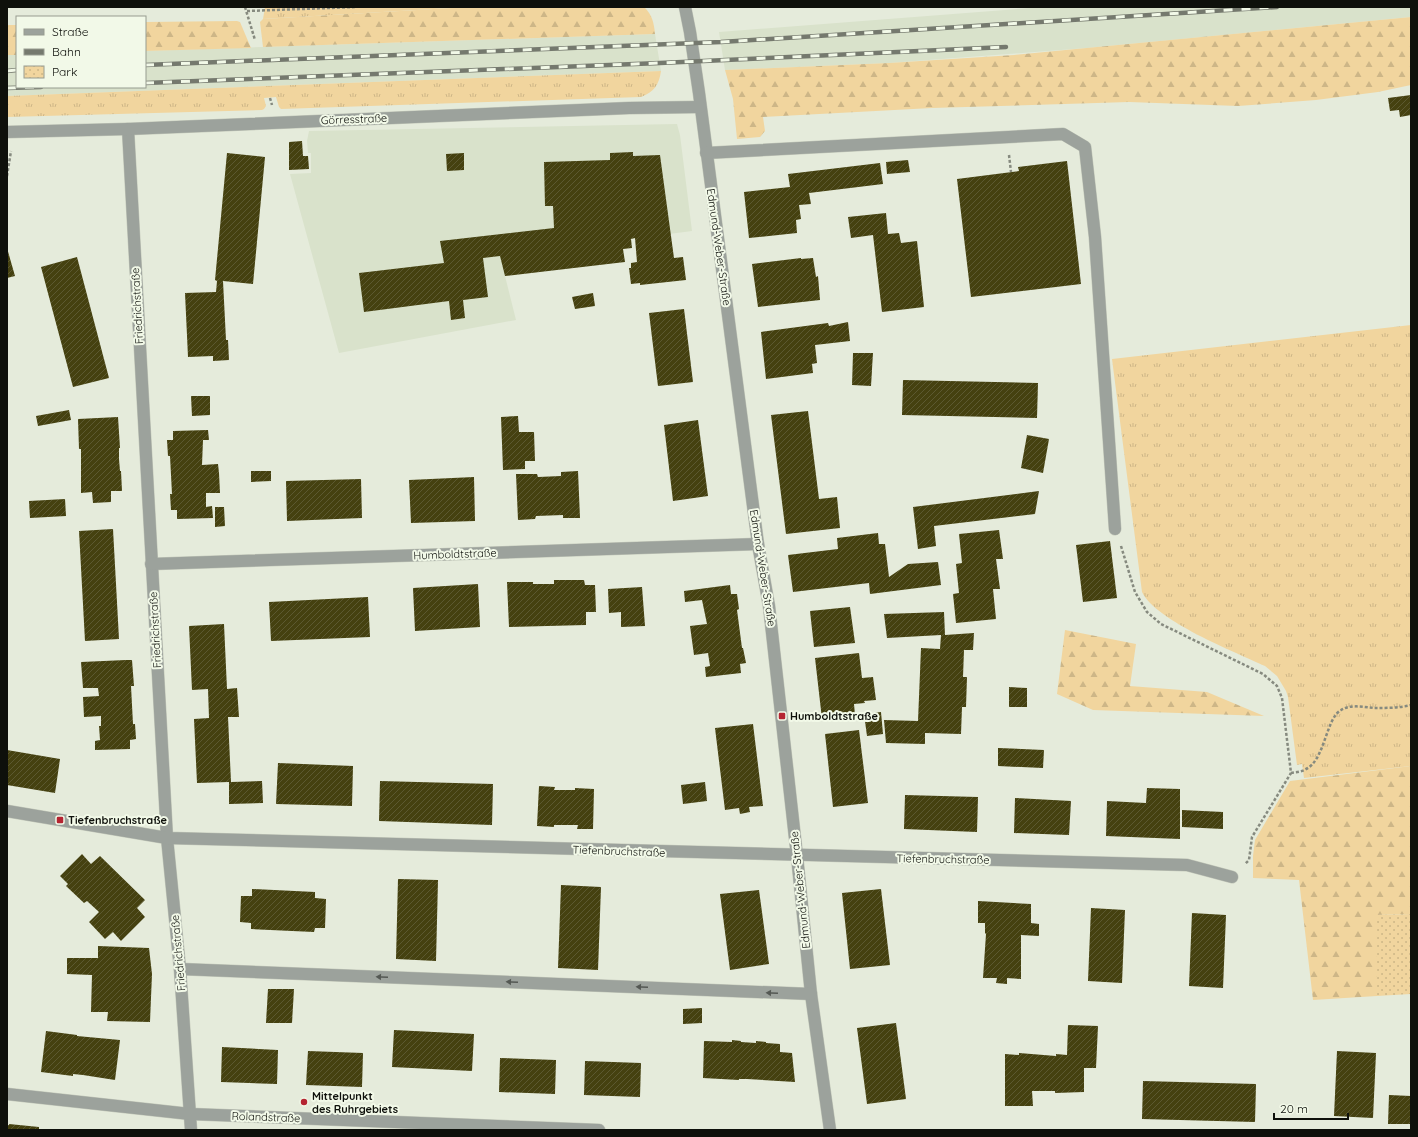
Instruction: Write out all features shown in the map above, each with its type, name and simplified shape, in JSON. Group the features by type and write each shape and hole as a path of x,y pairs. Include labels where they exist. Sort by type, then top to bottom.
{"street":[{"name":"Edmund-Weber-Straße","path":"685,7 690,32 758,544 769,606 797,856 810,994 830,1130"},
{"name":"Görresstraße","path":"10,132 128,129 629,108 700,107"},
{"name":"Friedrichstraße","path":"128,129 167,838 180,969 191,1130"},
{"path":"706,153 1063,134 1085,147 1095,237 1115,529"},
{"name":"Humboldtstraße","path":"151,564 758,544"},
{"name":"Tiefenbruchstraße","path":"7,811 167,838 797,856 1187,865 1232,877"},
{"path":"180,969 810,994"},
{"name":"Rolandstraße","path":"7,1094 190,1114 599,1130"}],"path":[{"path":"246,7 255,40"},
{"path":"247,11 356,7"},
{"path":"7,176 10,132"},
{"path":"1115,529 1135,592 1147,612 1161,624 1263,674 1277,686 1282,698 1291,773 1252,837 1249,860 1232,877"},
{"path":"1291,773 1307,769 1316,760 1333,720 1340,710 1352,706 1377,708 1406,707 1411,705"}],"shaded area":[{"path":"1043,7 1411,7 1411,17 1087,48 889,63 725,70 719,32"},
{"path":"655,34 661,71 7,96 7,55 16,55 16,88 146,88 146,51"},
{"path":"677,124 680,135 692,231 500,256 516,320 339,353 290,174 311,173 311,153 308,153 307,141 309,131"}],"green space":[{"path":"265,7 468,7 263,19"},
{"path":"468,7 644,7 652,19 655,34 263,47 260,22 263,19"},
{"path":"1411,17 1411,85 1378,92 1316,100 1238,106 1129,102 932,108 763,117 765,131 760,137 737,139 733,99 725,70 889,63 1014,55"},
{"path":"237,21 240,22 251,48 146,51 146,22"},
{"path":"7,25 16,25 16,55 7,55"},
{"path":"661,71 659,80 653,90 641,97 281,109 276,97 264,98 266,106 262,110 7,117 7,96"},
{"path":"1411,325 1411,766 1304,778 1302,764 1297,765 1288,697 1277,676 1265,666 1198,635 1179,624 1163,614 1150,603 1142,592 1112,359"},
{"path":"1065,630 1136,644 1130,686 1207,692 1264,716 1093,710 1057,694"},
{"path":"1411,766 1411,914 1377,915 1377,996 1313,1000 1299,880 1253,878 1255,840 1290,781"},
{"path":"1411,914 1411,994 1377,996 1376,915"}],"building":[{"path":"1411,95 1411,115 1400,117 1399,110 1390,111 1388,98"},
{"path":"302,141 303,156 308,156 309,169 289,170 289,142"},
{"path":"633,152 633,156 660,155 674,258 683,257 686,280 640,285 640,283 631,284 629,268 631,268 631,263 637,262 635,238 631,239 632,248 623,249 625,262 505,276 500,256 483,258 488,297 463,300 465,318 451,320 449,301 364,312 359,273 444,263 440,241 554,228 553,206 545,206 544,162 610,160 610,153"},
{"path":"227,153 265,157 253,284 223,281 226,340 228,340 229,360 213,361 213,356 188,357 185,293 216,292 217,281 215,280"},
{"path":"464,153 464,170 447,171 446,154"},
{"path":"908,160 910,172 887,174 886,162"},
{"path":"1067,161 1081,284 971,297 957,179 1019,171 1018,167"},
{"path":"880,163 883,184 809,193 811,204 799,205 801,219 796,220 797,233 749,238 744,192 790,187 788,174"},
{"path":"886,213 888,234 899,233 901,243 917,241 924,307 882,312 873,235 851,238 848,217"},
{"path":"7,248 15,276 7,278"},
{"path":"77,257 109,378 73,387 41,267"},
{"path":"813,258 816,277 818,276 820,300 758,307 752,264"},
{"path":"593,293 595,306 575,309 572,297"},
{"path":"684,309 693,382 658,386 649,313"},
{"path":"848,322 850,341 815,345 817,363 812,364 813,373 766,379 761,332 828,323 829,326"},
{"path":"853,353 873,353 871,386 852,385"},
{"path":"903,380 1038,383 1037,418 902,415"},
{"path":"191,396 210,396 210,415 192,416"},
{"path":"69,410 71,420 38,426 36,416"},
{"path":"808,411 819,499 837,497 840,528 786,534 771,415"},
{"path":"518,416 519,432 534,432 535,461 525,461 525,469 503,470 501,417"},
{"path":"118,417 120,448 119,459 122,491 111,491 111,502 93,503 92,492 81,493 81,449 79,449 78,419"},
{"path":"698,420 708,496 673,501 664,425"},
{"path":"208,430 209,440 203,440 202,465 218,464 219,473 220,493 206,493 206,507 212,506 213,518 177,519 177,510 171,510 170,494 172,494 170,456 168,456 167,440 173,440 173,431"},
{"path":"1027,435 1049,439 1043,473 1021,468"},
{"path":"251,471 271,471 271,481 251,482"},
{"path":"578,471 580,518 563,518 563,515 536,516 535,519 518,520 516,474 537,474 538,477 561,476 561,472"},
{"path":"474,477 475,521 411,523 409,480"},
{"path":"361,479 362,518 287,521 286,481"},
{"path":"1039,491 1035,514 934,526 936,546 918,549 913,507"},
{"path":"65,499 66,516 30,518 29,501"},
{"path":"215,507 224,507 225,526 215,527"},
{"path":"113,529 119,639 85,641 79,531"},
{"path":"999,530 1003,559 996,559 1000,589 993,589 996,619 956,623 953,594 959,593 956,564 962,563 959,534"},
{"path":"878,533 879,544 885,544 889,577 908,564 938,562 941,585 870,594 869,583 793,592 788,555 838,549 837,538"},
{"path":"1110,541 1117,598 1083,602 1076,545"},
{"path":"554,580 584,580 585,585 595,585 596,612 586,612 586,625 509,627 507,582 554,584"},
{"path":"478,584 480,627 415,631 413,588"},
{"path":"730,585 731,594 737,594 739,609 737,610 742,648 746,663 740,664 741,673 706,677 705,667 710,666 708,653 694,655 690,626 707,624 702,600 685,602 684,591"},
{"path":"642,587 645,626 621,627 621,612 609,613 608,589"},
{"path":"368,597 370,637 271,641 269,602"},
{"path":"850,607 855,643 814,647 810,611"},
{"path":"944,612 945,635 974,633 973,650 964,650 963,677 967,677 966,707 962,707 961,734 925,733 925,744 886,743 884,720 918,721 921,648 940,649 941,635 887,638 884,614"},
{"path":"224,624 227,689 237,688 239,717 228,717 231,782 262,781 263,803 229,804 229,782 197,783 194,719 209,718 208,689 192,690 189,626"},
{"path":"859,653 862,678 873,677 876,700 854,704 855,715 822,719 815,658"},
{"path":"132,660 134,686 131,686 133,724 135,724 136,739 130,740 130,749 95,750 95,741 100,740 99,726 101,726 101,716 84,717 83,697 99,696 98,688 83,688 81,662"},
{"path":"1009,687 1027,688 1027,707 1009,707"},
{"path":"881,712 883,734 867,736 864,714"},
{"path":"753,724 763,806 749,807 750,812 740,814 739,808 725,810 715,728"},
{"path":"859,730 868,803 833,807 825,734"},
{"path":"998,748 1044,750 1043,768 998,766"},
{"path":"7,750 60,759 55,793 7,785"},
{"path":"278,763 353,766 352,806 276,804"},
{"path":"380,781 493,784 492,825 379,821"},
{"path":"705,782 707,801 683,804 681,785"},
{"path":"539,786 555,787 554,790 575,790 575,788 594,789 593,829 577,829 578,825 554,825 554,827 537,826"},
{"path":"1147,788 1180,789 1180,839 1106,836 1107,801 1146,803"},
{"path":"905,795 978,797 977,832 904,829"},
{"path":"1015,798 1071,801 1069,835 1014,833"},
{"path":"1182,810 1223,812 1223,829 1182,827"},
{"path":"82,854 91,864 100,856 145,900 137,908 145,917 121,941 113,932 105,939 89,922 99,912 87,901 84,903 66,886 68,884 60,876"},
{"path":"398,879 438,880 436,961 396,959"},
{"path":"561,885 601,887 598,970 558,968"},
{"path":"252,889 315,892 315,898 326,899 325,928 315,928 314,932 251,929 251,923 240,922 241,896 252,896"},
{"path":"881,889 890,965 850,969 842,893"},
{"path":"759,890 769,964 730,970 720,894"},
{"path":"978,901 1031,904 1031,923 1039,924 1039,936 1021,935 1021,979 1007,978 1007,984 996,983 997,978 983,978 986,934 985,923 978,923"},
{"path":"1091,908 1125,910 1122,983 1088,981"},
{"path":"1192,913 1226,915 1223,988 1189,986"},
{"path":"98,946 149,948 152,974 150,1022 107,1021 108,1012 91,1012 92,975 67,974 67,958 98,958"},
{"path":"268,989 294,989 292,1023 266,1023"},
{"path":"702,1008 702,1023 683,1024 683,1009"},
{"path":"896,1023 906,1099 867,1104 857,1028"},
{"path":"1068,1025 1098,1026 1096,1068 1084,1068 1084,1092 1055,1093 1055,1091 1032,1091 1033,1106 1005,1106 1005,1054 1019,1055 1019,1053 1056,1056 1056,1054 1067,1055"},
{"path":"394,1030 474,1034 472,1071 392,1067"},
{"path":"46,1031 77,1036 120,1040 115,1080 83,1075 73,1074 73,1076 41,1072"},
{"path":"732,1040 741,1042 756,1043 756,1041 780,1044 780,1052 792,1053 795,1082 703,1078 704,1041 732,1042"},
{"path":"222,1047 278,1050 277,1084 221,1082"},
{"path":"308,1051 363,1053 362,1087 306,1085"},
{"path":"1337,1051 1376,1053 1373,1118 1334,1116"},
{"path":"500,1058 556,1060 555,1094 499,1092"},
{"path":"585,1061 641,1063 640,1097 584,1095"},
{"path":"1143,1081 1256,1084 1255,1122 1142,1119"},
{"path":"1389,1095 1411,1096 1411,1124 1388,1124"},
{"path":"7,1125 39,1127 39,1130 7,1130"}],"railway":[{"path":"146,65 721,42 1277,7"},
{"path":"146,83 660,63 1006,47"},
{"path":"7,71 16,70"},
{"path":"7,88 16,88"}],"place":[{"name":"Humboldtstraße","path":"782,716"},
{"name":"Tiefenbruchstraße","path":"60,820"},
{"name":"Mittelpunkt des Ruhrgebiets","path":"304,1102"}]}
